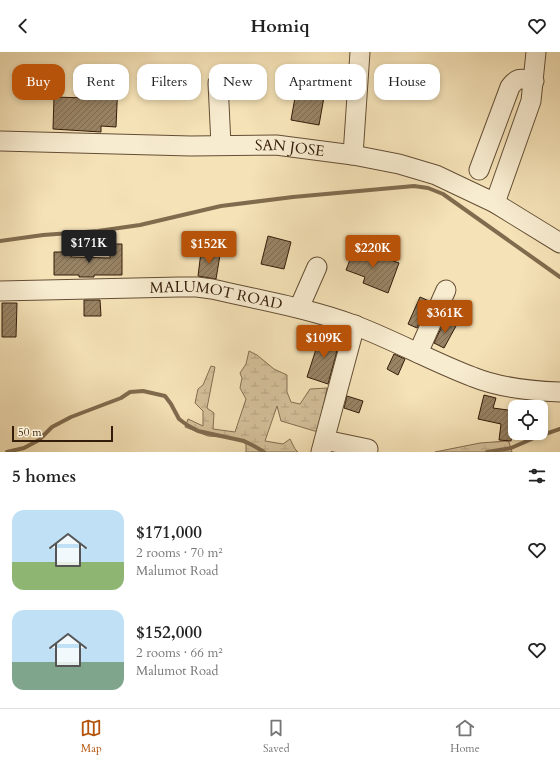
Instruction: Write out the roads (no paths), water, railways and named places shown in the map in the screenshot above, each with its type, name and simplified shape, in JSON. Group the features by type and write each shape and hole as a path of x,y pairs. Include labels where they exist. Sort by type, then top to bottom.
{"street":[{"path":"353,155 360,52"},
{"path":"495,203 531,101 536,52"},
{"path":"479,170 510,87 514,81 521,78 534,81"},
{"path":"219,100 220,145"},
{"name":"SAN JOSE","path":"0,141 191,146 276,144 353,155 399,164 436,175 495,203 560,243"},
{"path":"299,308 317,267"},
{"name":"MALUMOT ROAD","path":"0,291 197,287 323,314 355,325 474,378 539,392 560,392"},
{"path":"418,353 446,290"},
{"path":"355,325 323,446 368,449"}],"waterway":[{"path":"0,241 140,225 221,206 293,197 414,186 428,188 443,194 560,277"},
{"path":"7,452 24,448 39,440 52,427 71,417 121,398 130,392 143,391 165,396 179,419 198,431 244,441 264,452"},
{"path":"487,452 511,448 560,429"}]}
